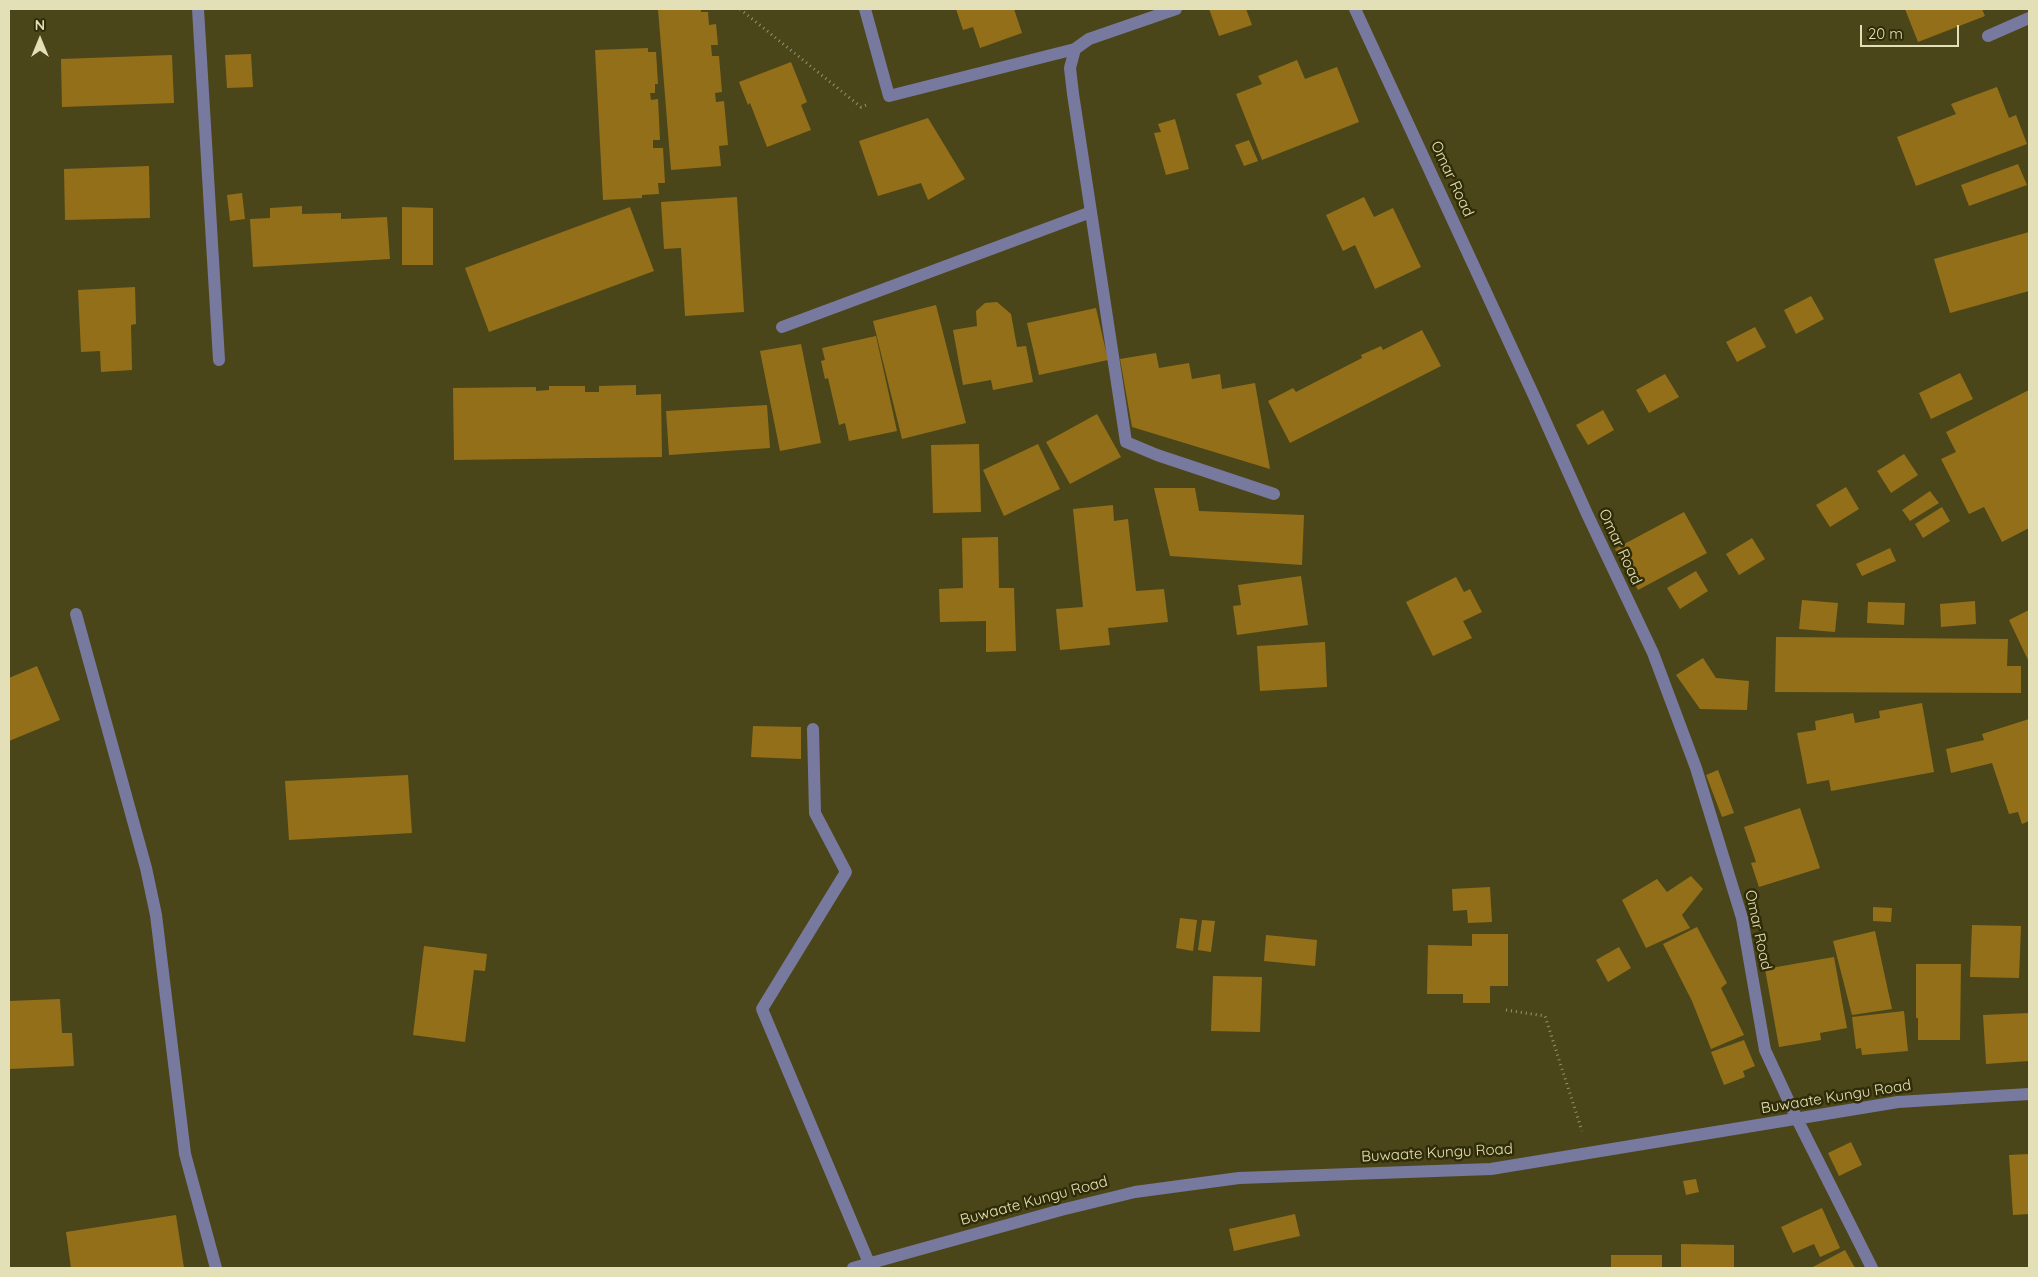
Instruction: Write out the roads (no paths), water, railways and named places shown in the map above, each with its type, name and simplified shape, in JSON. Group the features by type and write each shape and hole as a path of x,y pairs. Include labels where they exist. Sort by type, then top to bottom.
{"street":[{"path":"198,9 219,360"},
{"path":"865,9 889,96 1075,49 1089,39 1176,9"},
{"name":"Omar Road","path":"1356,9 1588,516 1653,653 1696,768 1742,918 1765,1050 1797,1119 1872,1268"},
{"path":"1988,36 2029,18"},
{"path":"1075,49 1070,68 1073,94 1126,442 1157,455 1274,494"},
{"path":"782,326 1091,212"},
{"path":"76,614 146,868 156,915 185,1154 216,1268"},
{"path":"813,729 815,813 846,872 762,1009 869,1263"},
{"name":"Buwaate Kungu Road","path":"853,1268 1061,1210 1135,1192 1239,1178 1491,1169 1898,1102 2029,1094"}]}
